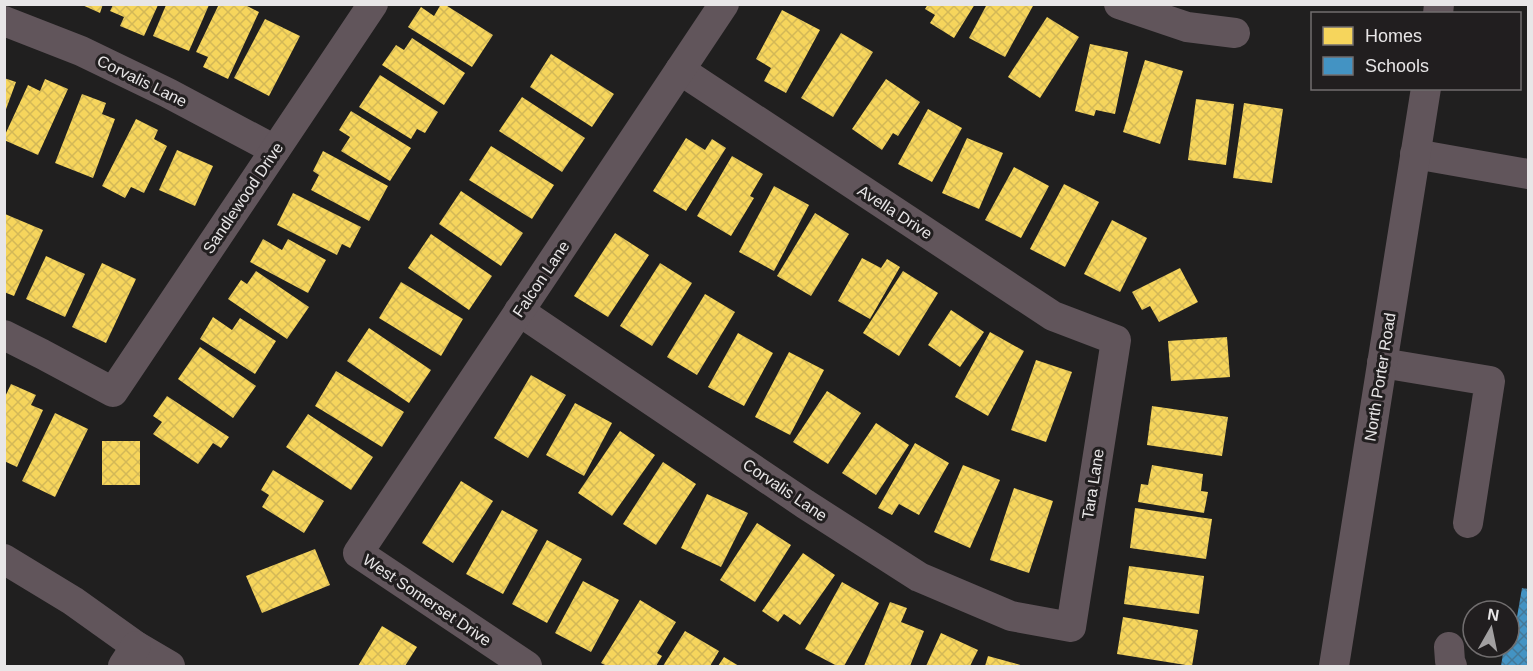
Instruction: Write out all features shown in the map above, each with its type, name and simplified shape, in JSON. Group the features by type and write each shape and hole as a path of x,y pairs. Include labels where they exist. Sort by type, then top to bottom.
{"street":[{"name":"Sandlewood Drive","path":"4,336 113,392 373,4"},
{"name":"Falcon Lane","path":"358,553 724,4"},
{"path":"1119,4 1187,27 1235,33"},
{"name":"Corvalis Lane","path":"4,21 81,51 158,88 274,150"},
{"name":"Avella Drive","path":"680,70 1053,316 1116,340"},
{"name":"North Porter Road","path":"1334,666 1426,90"},
{"path":"1415,154 1461,164 1528,174"},
{"name":"Corvalis Lane","path":"519,311 805,504 919,577 1011,616 1071,627"},
{"name":"Tara Lane","path":"1071,627 1116,340"},
{"path":"1382,363 1490,381 1468,523"},
{"name":"West Somerset Drive","path":"358,553 527,666"},
{"path":"4,559 73,601 130,656 170,666"}],"building: Homes":[{"path":"80,4 103,4 100,13"},
{"path":"219,4 243,4 259,12 228,79 203,67 208,57 196,52"},
{"path":"441,4 493,35 472,67 408,27 421,7 434,16"},
{"path":"928,4 975,4 954,38 930,23 935,15 925,9"},
{"path":"987,4 1034,4 1005,57 969,38"},
{"path":"113,5 158,5 144,36 120,26 124,17 110,11"},
{"path":"166,5 209,5 189,51 153,36"},
{"path":"782,10 820,30 786,93 764,81 771,68 756,59"},
{"path":"1047,17 1079,37 1040,98 1008,77"},
{"path":"265,19 300,36 269,96 234,78"},
{"path":"841,33 873,52 833,117 801,98"},
{"path":"412,38 465,73 444,105 382,65 396,45 404,50"},
{"path":"1090,44 1128,52 1115,114 1096,110 1094,116 1075,111"},
{"path":"551,54 614,94 592,127 530,87"},
{"path":"1145,60 1183,71 1160,144 1123,132"},
{"path":"380,75 438,112 425,133 417,129 411,139 359,107"},
{"path":"4,78 16,82 5,112 4,112"},
{"path":"45,79 68,89 38,155 4,140 4,137 28,85 40,91"},
{"path":"886,79 920,102 898,136 893,133 882,150 852,129"},
{"path":"82,94 106,103 102,114 115,119 93,178 55,163"},
{"path":"522,97 585,138 562,172 499,131"},
{"path":"1196,99 1234,104 1226,165 1188,160"},
{"path":"1244,103 1283,109 1272,183 1233,178"},
{"path":"928,109 962,128 932,182 898,164"},
{"path":"351,111 411,148 390,181 341,151 350,137 339,130"},
{"path":"136,119 158,130 154,139 167,146 144,193 131,187 125,198 102,186"},
{"path":"686,138 705,150 712,139 726,148 686,211 653,191"},
{"path":"967,138 1003,153 979,209 942,193"},
{"path":"491,146 554,185 532,219 469,180"},
{"path":"177,150 213,166 195,206 159,190"},
{"path":"323,151 388,186 369,221 311,190 319,175 313,171"},
{"path":"732,156 763,174 750,196 754,198 731,236 697,216"},
{"path":"1014,167 1049,186 1021,238 985,220"},
{"path":"1064,184 1099,202 1065,267 1030,249"},
{"path":"774,186 809,205 774,271 739,252"},
{"path":"461,191 523,233 501,266 439,224"},
{"path":"293,193 361,227 350,248 342,244 337,255 277,225"},
{"path":"815,213 849,234 811,296 777,276"},
{"path":"5,214 43,230 14,296 4,292"},
{"path":"1112,220 1147,238 1120,292 1084,274"},
{"path":"615,233 649,255 608,317 574,296"},
{"path":"431,234 492,276 469,310 408,268"},
{"path":"263,239 282,250 288,239 326,260 308,293 250,262"},
{"path":"46,256 85,274 65,317 26,299"},
{"path":"862,258 881,268 887,259 900,267 870,319 838,301"},
{"path":"102,263 136,279 106,343 72,327"},
{"path":"660,263 692,283 652,346 620,326"},
{"path":"1180,268 1198,302 1159,322 1150,306 1142,310 1132,292"},
{"path":"256,271 309,307 287,339 228,299 241,280 247,284"},
{"path":"903,271 938,293 899,356 863,333"},
{"path":"401,282 463,319 441,356 379,318"},
{"path":"705,294 735,312 697,375 667,357"},
{"path":"951,310 984,332 960,367 928,345"},
{"path":"213,317 232,330 240,318 276,341 255,374 200,339"},
{"path":"369,328 431,370 409,403 347,361"},
{"path":"990,332 1024,351 988,416 955,397"},
{"path":"738,333 773,353 744,406 708,387"},
{"path":"1227,337 1230,377 1171,381 1168,341"},
{"path":"200,347 256,386 233,418 178,379"},
{"path":"789,352 824,370 790,435 755,417"},
{"path":"1036,360 1072,372 1046,442 1011,430"},
{"path":"336,371 404,412 382,447 315,406"},
{"path":"531,375 566,395 528,458 494,438"},
{"path":"11,384 36,395 31,405 43,410 17,467 4,461 4,399"},
{"path":"827,391 861,413 828,464 793,442"},
{"path":"167,396 229,437 221,448 213,443 198,464 153,434 162,422 153,416"},
{"path":"575,403 612,423 584,476 546,455"},
{"path":"1152,406 1228,417 1222,456 1147,445"},
{"path":"55,413 88,429 55,497 22,481"},
{"path":"308,414 373,457 351,490 286,447"},
{"path":"876,423 909,445 876,495 842,473"},
{"path":"620,431 655,455 612,516 578,493"},
{"path":"102,441 140,441 140,485 102,485"},
{"path":"915,443 949,463 919,515 899,504 892,515 878,508"},
{"path":"663,462 696,484 656,545 623,524"},
{"path":"963,465 1000,480 970,548 934,532"},
{"path":"1152,465 1203,474 1201,491 1208,492 1204,513 1138,502 1141,484 1148,485"},
{"path":"273,470 324,501 304,533 262,507 269,495 261,490"},
{"path":"461,481 493,501 453,563 422,543"},
{"path":"1014,488 1053,501 1029,573 990,560"},
{"path":"707,494 748,513 721,567 681,548"},
{"path":"1135,508 1212,519 1206,559 1130,548"},
{"path":"502,510 538,530 503,594 466,574"},
{"path":"757,523 791,545 755,602 720,580"},
{"path":"547,540 582,559 547,623 512,604"},
{"path":"315,549 330,585 262,613 246,576"},
{"path":"803,553 835,575 800,625 784,614 778,622 762,611"},
{"path":"1129,566 1204,576 1199,614 1124,604"},
{"path":"583,581 619,600 591,652 555,633"},
{"path":"842,582 879,603 844,666 837,666 805,649"},
{"path":"640,600 676,622 657,653 662,656 656,666 607,666 601,663"},
{"path":"890,602 907,608 901,622 924,631 910,666 864,666"},
{"path":"1123,617 1198,630 1192,666 1117,654"},
{"path":"382,626 417,647 405,666 358,666"},
{"path":"685,631 719,651 710,666 663,666"},
{"path":"941,633 978,650 970,666 926,666"},
{"path":"988,656 1024,666 985,666"},
{"path":"724,657 739,666 718,666"}],"building: Schools":[{"path":"1522,588 1528,589 1528,666 1501,666 1502,659 1521,659"}]}
